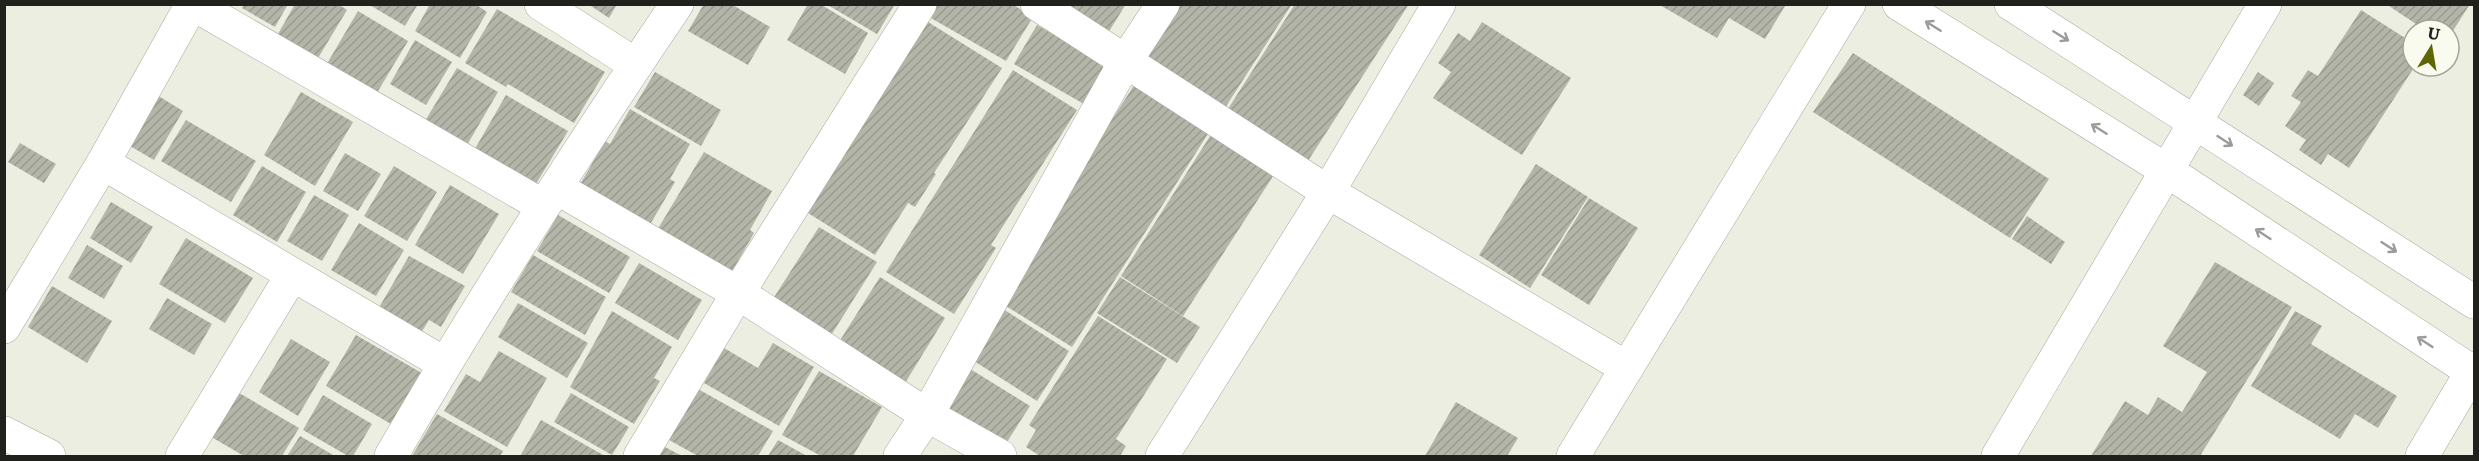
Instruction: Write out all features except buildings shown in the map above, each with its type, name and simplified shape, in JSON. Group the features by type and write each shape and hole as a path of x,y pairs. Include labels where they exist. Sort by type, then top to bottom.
{"street":[{"path":"4,327 103,163 192,4 550,197 738,293 927,415 1000,456"},
{"path":"540,4 636,65"},
{"path":"391,456 445,364 550,197 677,4"},
{"path":"640,456 738,293 920,4"},
{"path":"1037,4 1328,192 1627,369"},
{"path":"900,456 927,415 1125,62 1163,4"},
{"path":"1162,456 1328,192 1439,4"},
{"path":"1573,456 1849,4"},
{"path":"1899,4 2166,170 2474,371 2422,456"},
{"path":"2012,4 2475,302"},
{"path":"1998,456 2265,4"},
{"path":"103,163 445,364"},
{"path":"182,456 292,275"},
{"path":"4,433 49,456"}]}
